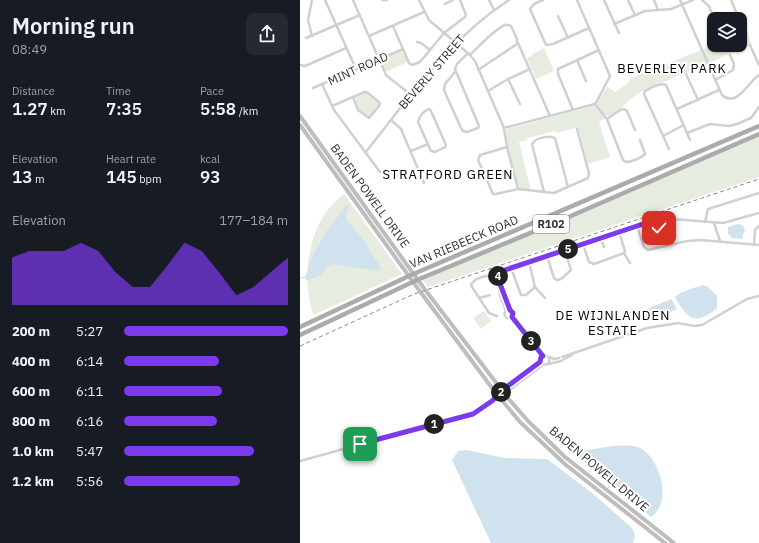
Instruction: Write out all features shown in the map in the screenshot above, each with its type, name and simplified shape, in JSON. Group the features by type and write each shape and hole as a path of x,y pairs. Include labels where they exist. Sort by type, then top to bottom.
{"main road":[{"name":"BADEN POWELL DRIVE","path":"300,116 431,297 503,392 528,421 565,457 674,543"},
{"name":"BADEN POWELL DRIVE","path":"300,124 425,298 498,396 520,422 566,465 665,543"},
{"name":"VAN RIEBEECK ROAD","path":"300,327 411,275 759,126"},
{"name":"VAN RIEBEECK ROAD","path":"300,335 417,280 641,186 759,134"},
{"path":"718,144 721,151"},
{"path":"638,178 641,186"},
{"path":"556,214 558,221"}],"street":[{"path":"312,0 308,20 312,36"},
{"path":"325,0 356,70"},
{"path":"353,0 387,77 411,95"},
{"path":"382,0 387,0"},
{"path":"419,0 429,20 469,54 478,70 504,128 507,147 518,189"},
{"path":"445,4 453,0"},
{"path":"393,26 409,63 412,65 420,62 444,34 465,17 466,15 460,0"},
{"path":"489,0 494,10"},
{"name":"BEVERLY STREET","path":"366,153 427,74 455,43 494,10 509,0"},
{"path":"543,0 534,4 530,9 544,43 549,46 589,28"},
{"path":"504,128 595,104 610,78 577,0"},
{"path":"604,0 618,33"},
{"path":"628,0 635,15"},
{"path":"654,0 658,10"},
{"path":"680,0 722,95 727,98 735,98 741,94 752,80 759,75"},
{"path":"614,24 645,11 671,9 693,0"},
{"path":"702,0 709,6 711,12"},
{"path":"731,0 736,12"},
{"path":"369,36 424,12"},
{"path":"306,38 360,15"},
{"path":"558,16 568,38"},
{"path":"456,72 445,84 444,88 461,128 463,131 467,132 478,128 479,126 456,72 456,65 505,24 511,26 550,116"},
{"path":"417,42 422,43 430,50"},
{"path":"478,70 516,46 518,42"},
{"path":"750,45 759,65"},
{"path":"300,65 305,66 346,48"},
{"name":"MINT ROAD","path":"313,88 403,49"},
{"path":"573,110 557,72 559,67 599,50"},
{"path":"715,80 733,70 734,64 730,56"},
{"path":"577,60 586,81"},
{"path":"488,91 508,79 530,69"},
{"path":"686,74 698,100"},
{"path":"508,79 520,104"},
{"path":"669,149 645,96 645,91 661,84 665,83 690,140"},
{"path":"322,84 332,106 380,172"},
{"path":"677,109 719,90"},
{"path":"332,106 353,97 367,92 380,104 371,117 368,118 358,110 353,97"},
{"path":"595,104 607,119 623,160 629,162 645,154 640,140"},
{"path":"688,133 710,124 729,126 737,124 751,118 759,107"},
{"path":"429,109 432,111 446,146 433,152 428,144 418,122 419,118 429,109"},
{"path":"607,119 624,109 627,111 635,130"},
{"path":"392,120 399,127 424,183"},
{"path":"663,136 684,126"},
{"path":"507,147 480,155 478,160 493,194 518,189 554,193 586,179 589,175 577,129"},
{"path":"544,192 532,143 551,136 555,139 568,187"},
{"path":"411,151 428,144"},
{"path":"705,222 708,209 759,193"},
{"path":"497,316 489,313 472,287 472,282 486,276 497,276 502,271 655,220 664,218 726,223 759,213"},
{"path":"655,220 657,227 660,228 671,225 673,219"},
{"path":"714,223 720,242"},
{"path":"637,226 644,248 648,250 687,241 701,240 759,245"},
{"path":"754,245 755,230 759,226"},
{"path":"619,232 625,251 624,253 630,263"},
{"path":"601,238 603,247"},
{"path":"583,244 589,262 592,264 624,253"},
{"path":"547,256 554,278 559,280 571,270 564,250"},
{"path":"528,262 536,287 545,298"},
{"path":"511,268 521,295 526,296 536,287"},
{"path":"497,276 498,291 506,311 505,315 506,317 512,317"},
{"path":"498,282 503,289 510,310 513,313 512,317 543,356 554,359 574,354 648,328 674,323 683,323 694,326 702,325 747,299 759,296"},
{"path":"479,298 490,295"},
{"path":"501,300 506,298"},
{"path":"506,311 510,310"},
{"path":"540,362 543,364 548,364 562,361 574,354"},
{"path":"300,460 473,414 492,401 540,362 541,357 543,356"},
{"path":"548,357 550,360 548,364"},
{"path":"503,392 543,364"}],"shaded area":[{"path":"747,32 752,44 747,46"},
{"path":"707,47 707,52 734,52 709,63 703,49"},
{"path":"544,48 554,71 536,79 527,58"},
{"path":"701,50 707,64 646,89 633,97 609,116 605,115 597,104 607,87 616,92 628,83 631,78"},
{"path":"401,51 408,62 385,72 381,60"},
{"path":"366,93 379,104 369,117 359,109 355,98"},
{"path":"594,106 605,118 599,122 610,157 588,164 578,127 556,133 555,131 527,138 527,140 519,142 531,190 519,188 508,149 506,134 507,129"},
{"path":"759,136 759,177 428,287 423,280"},
{"path":"344,194 402,274 316,314 313,314 307,282 310,249 315,233 323,218 332,205"},
{"path":"484,311 491,321 481,329 473,318"}],"water":[{"path":"348,205 349,207 346,212 346,219 361,237 381,268 380,271 333,264 328,266 321,275 306,281 305,277 313,255 328,229"},
{"path":"737,224 742,225 745,229 742,239 732,238 728,233 728,227"},
{"path":"703,285 708,287 717,296 717,308 703,317 690,317 675,297 684,291"},
{"path":"671,299 677,309 662,316 653,316 644,319 641,318 640,312"},
{"path":"612,446 630,446 640,448 647,453 653,461 661,481 662,492 658,510 651,517 578,457 577,452"},
{"path":"467,450 505,458 547,459 592,493 632,528 635,535 633,543 491,543 452,460 458,451"}],"waterway":[{"path":"300,278 305,277"}],"railway":[{"path":"300,346 414,294 759,179"}],"district":[{"name":"BEVERLEY PARK","path":"672,68"},
{"name":"STRATFORD GREEN","path":"448,174"},
{"name":"DE WIJNLANDEN ESTATE","path":"613,322"}],"route":[{"path":"360,444 473,414 486,406 505,388 540,362 541,357 543,356 512,317 513,313 510,310 503,289 498,282 497,276 499,273 592,240 655,220 657,227 659,228"}]}
